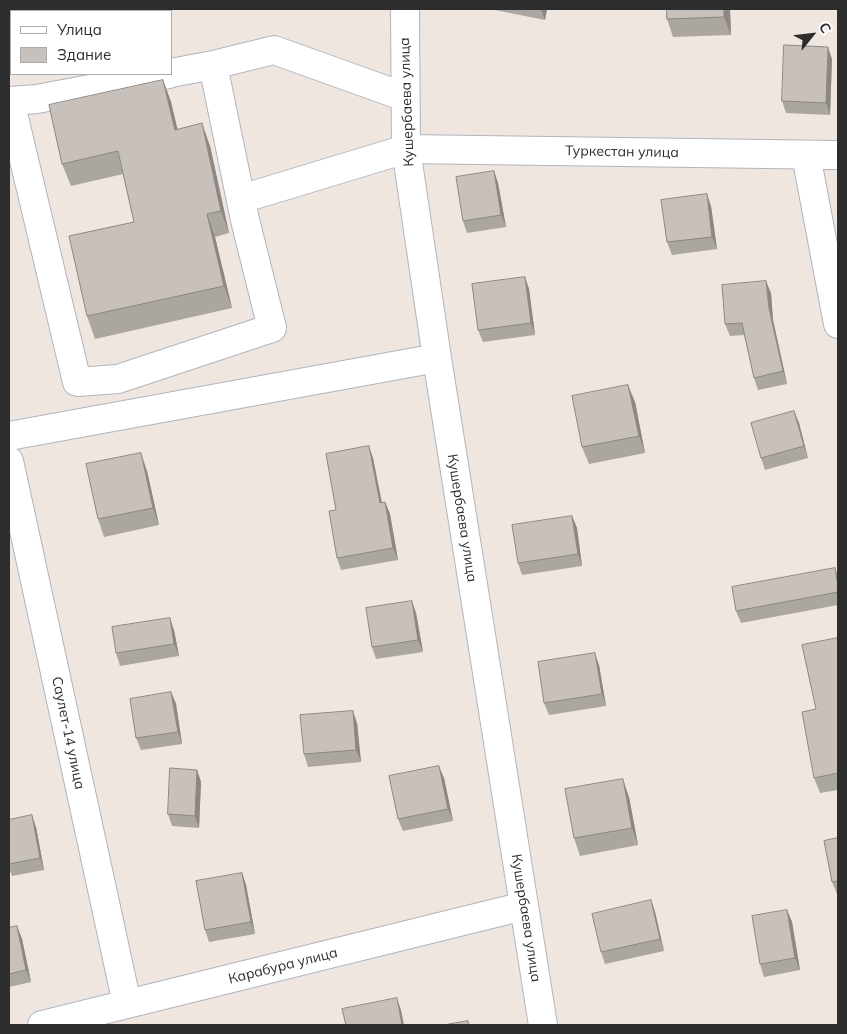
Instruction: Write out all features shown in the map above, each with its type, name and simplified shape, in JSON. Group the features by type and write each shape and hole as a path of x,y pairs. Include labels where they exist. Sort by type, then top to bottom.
{"street":[{"name":"Кушербаева улица","path":"405,9 406,149 437,358 543,1025"},
{"path":"172,74 274,50 405,97"},
{"path":"159,75 40,86 10,102 77,382 118,379 272,328 241,199 213,65"},
{"name":"Туркестан улица","path":"241,199 406,149 838,155"},
{"path":"806,155 838,324"},
{"path":"9,436 437,358"},
{"name":"Саулет-14 улица","path":"9,461 128,1004"},
{"name":"Карабура улица","path":"42,1025 524,906"}],"building":[{"path":"667,9 724,9 724,17 667,19"},
{"path":"784,45 828,47 826,103 782,101"},
{"path":"163,80 175,130 202,123 221,211 207,214 224,286 87,316 69,236 134,222 118,151 62,164 49,105"},
{"path":"494,171 501,215 463,221 456,177"},
{"path":"707,194 712,237 667,242 661,200"},
{"path":"525,277 531,323 478,330 472,284"},
{"path":"766,281 769,308 783,371 754,378 742,323 725,324 722,285"},
{"path":"628,385 639,436 582,447 572,396"},
{"path":"794,411 804,446 761,458 751,423"},
{"path":"369,446 380,503 385,502 393,548 337,558 329,511 336,510 326,454"},
{"path":"141,453 153,508 98,519 86,464"},
{"path":"572,516 578,554 518,563 512,525"},
{"path":"835,568 838,592 736,611 732,587"},
{"path":"412,601 418,640 372,647 366,608"},
{"path":"170,618 174,644 116,653 112,627"},
{"path":"838,638 838,773 814,778 802,712 816,709 802,645"},
{"path":"595,653 602,694 544,703 538,662"},
{"path":"171,692 178,732 136,738 130,699"},
{"path":"353,711 356,750 304,754 300,715"},
{"path":"439,766 448,809 398,819 389,776"},
{"path":"170,768 197,770 195,816 168,814"},
{"path":"623,779 632,828 574,838 565,789"},
{"path":"32,815 40,858 9,864 9,820"},
{"path":"838,838 838,881 832,882 824,841"},
{"path":"242,873 251,922 205,930 196,881"},
{"path":"651,900 660,939 601,952 592,914"},
{"path":"787,910 795,958 760,964 752,916"},
{"path":"17,926 26,970 9,974 9,928"},
{"path":"397,998 402,1025 346,1025 342,1009"},
{"path":"468,1021 469,1025 444,1025"}]}
